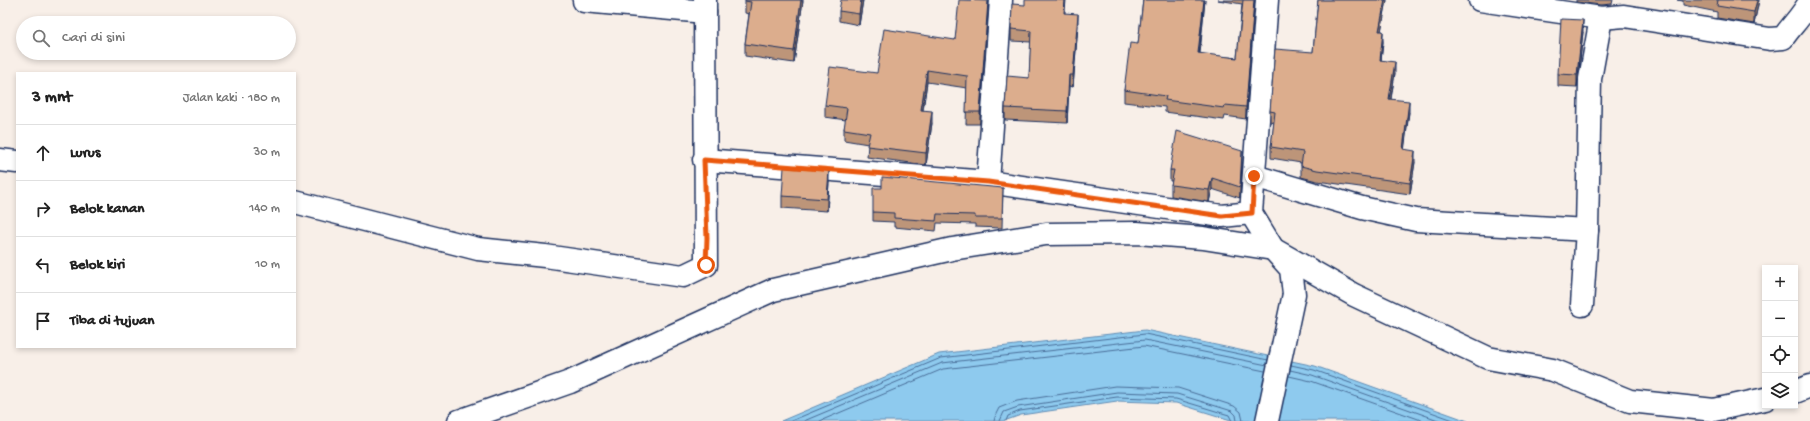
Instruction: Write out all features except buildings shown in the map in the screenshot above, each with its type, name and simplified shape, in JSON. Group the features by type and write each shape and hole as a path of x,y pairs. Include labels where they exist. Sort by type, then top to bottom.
{"street":[{"path":"988,182 1001,0"},
{"path":"1267,0 1252,213 1273,249 1292,269 1294,294 1267,421"},
{"path":"1480,0 1601,18 1626,8 1770,39 1783,38 1800,17 1810,1"},
{"path":"296,202 478,249 545,256 683,276 706,265 707,238 704,160 705,6 584,1"},
{"path":"1582,305 1587,230 1590,79 1601,18"},
{"path":"0,160 16,162"},
{"path":"704,160 988,182 1222,216 1252,213"},
{"path":"1254,176 1362,208 1416,220 1587,230"},
{"path":"459,421 570,382 772,290 952,249 1046,234 1137,233 1204,238 1273,249 1354,295 1488,358 1554,370 1630,401 1714,410 1762,400"},
{"path":"1798,391 1810,386"}],"water":[{"path":"1145,330 1315,366 1468,421 1234,421 1176,403 1117,401 1021,415 1004,421 781,421 939,354"}],"route":[{"path":"706,265 707,238 704,160 988,182 1222,216 1252,213 1254,176"}]}
